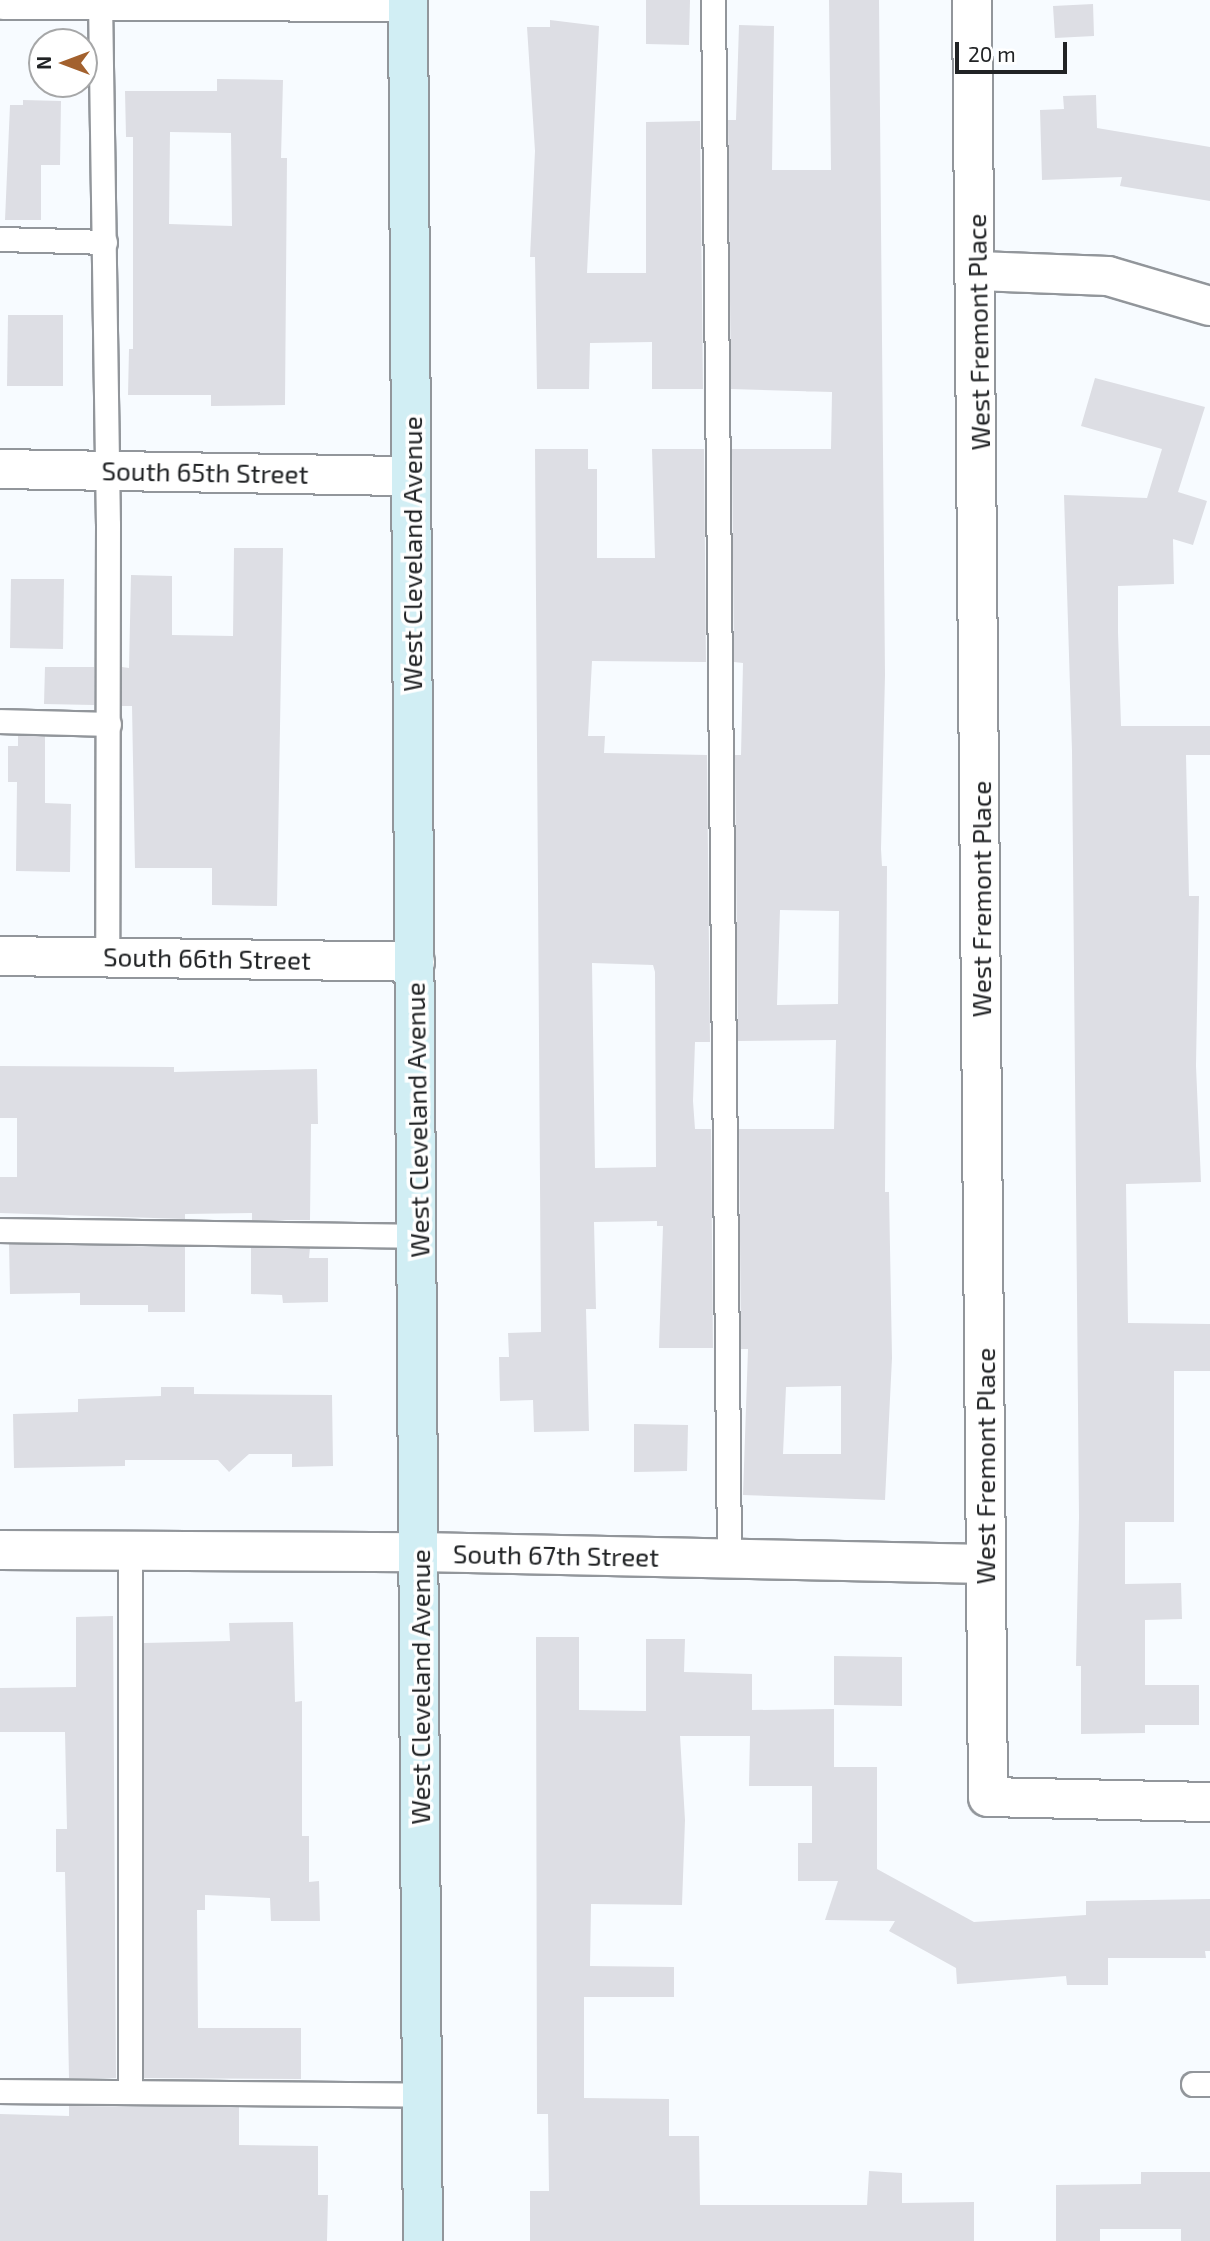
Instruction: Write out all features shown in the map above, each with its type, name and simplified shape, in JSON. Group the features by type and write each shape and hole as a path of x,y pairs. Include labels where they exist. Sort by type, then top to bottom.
{"street":[{"path":"3,0 408,1"},
{"name":"West Fremont Place","path":"972,0 978,271 988,1797 1210,1802"},
{"name":"West Cleveland Avenue","path":"408,1 423,2241"},
{"path":"978,271 1108,276 1210,306"},
{"name":"South 65th Street","path":"0,469 411,476"},
{"name":"South 66th Street","path":"0,956 415,962"},
{"name":"South 67th Street","path":"0,1550 419,1552 986,1564"}],"lane":[{"path":"713,0 729,1559"},
{"path":"100,1 109,724 107,957"},
{"path":"0,239 105,242"},
{"path":"0,721 109,724"},
{"path":"0,1230 418,1236"},
{"path":"130,1550 130,2092"},
{"path":"0,2091 423,2095"}],"building":[{"path":"646,0 690,0 689,45 646,44"},
{"path":"829,0 879,0 885,675 881,849 882,866 887,866 885,1192 889,1192 892,1358 885,1500 743,1495 748,1349 741,1349 739,1129 834,1129 836,1040 738,1041 735,755 741,755 743,663 734,662 732,449 831,449 832,392 731,389 728,120 736,120 739,25 774,26 772,170 831,170","holes":["780,910 839,911 838,1004 777,1005","841,1386 841,1454 783,1454 786,1387"]},
{"path":"1093,4 1094,36 1055,38 1053,6"},
{"path":"550,20 599,26 587,273 646,273 646,122 700,121 703,389 652,389 652,342 590,343 589,389 537,389 535,257 530,257 535,151 527,27 550,27"},
{"path":"217,79 283,80 281,158 287,158 285,405 211,406 211,395 128,395 129,349 133,349 133,137 126,137 125,91 217,91","holes":["170,132 231,133 232,226 169,224"]},
{"path":"1096,95 1097,128 1210,147 1210,201 1120,186 1122,177 1042,180 1040,110 1064,109 1063,96"},
{"path":"23,100 61,101 60,165 41,165 41,220 5,220 10,105 23,105"},
{"path":"8,315 63,315 63,386 7,386"},
{"path":"1095,378 1205,407 1178,492 1207,501 1193,545 1173,539 1174,584 1118,586 1118,632 1121,726 1210,726 1210,755 1186,755 1189,896 1199,896 1196,1066 1201,1182 1126,1184 1128,1323 1210,1324 1210,1371 1174,1371 1174,1522 1125,1522 1125,1584 1181,1583 1182,1619 1145,1620 1145,1685 1199,1685 1199,1725 1145,1725 1145,1733 1081,1734 1081,1666 1076,1666 1079,1517 1072,751 1064,495 1147,498 1162,449 1081,426"},
{"path":"535,449 588,449 588,469 597,469 597,558 655,558 652,449 704,449 706,662 592,661 588,736 605,736 604,753 707,755 710,1042 695,1042 693,1101 695,1129 711,1129 713,1348 659,1348 663,1226 657,1226 657,1221 594,1222 596,1309 586,1309 589,1431 534,1432 533,1400 500,1401 499,1357 509,1357 508,1333 541,1332","holes":["592,963 653,965 656,1167 595,1168"]},
{"path":"234,548 283,548 277,906 212,905 212,868 135,868 132,706 122,706 122,667 129,668 131,575 172,576 172,635 233,636"},
{"path":"11,579 64,579 63,649 10,648"},
{"path":"45,667 94,667 94,705 44,704"},
{"path":"18,736 45,736 45,803 71,804 70,872 16,871 17,782 8,782 8,746 18,746"},
{"path":"0,1066 174,1067 174,1072 317,1069 318,1124 311,1124 310,1220 252,1220 252,1213 185,1214 185,1219 0,1213 0,1177 17,1177 17,1118 0,1118"},
{"path":"9,1244 185,1247 185,1312 148,1312 148,1305 80,1305 80,1293 10,1294"},
{"path":"251,1248 310,1248 309,1258 328,1258 328,1302 283,1303 282,1295 251,1294"},
{"path":"161,1387 194,1387 194,1394 332,1395 333,1466 292,1467 292,1454 249,1454 229,1472 218,1460 125,1460 125,1466 14,1468 13,1414 78,1412 78,1399 161,1396"},
{"path":"634,1424 688,1425 687,1471 634,1472"},
{"path":"113,1616 116,2078 69,2078 65,1872 56,1872 56,1829 67,1829 65,1732 0,1732 0,1688 76,1687 76,1617"},
{"path":"293,1622 295,1702 302,1701 302,1836 309,1836 309,1882 319,1881 320,1921 271,1921 270,1898 205,1895 205,1910 197,1910 198,2028 301,2028 301,2079 144,2078 144,1643 230,1641 229,1623"},
{"path":"536,1637 579,1637 579,1710 646,1711 646,1639 685,1639 684,1672 752,1674 752,1710 834,1709 834,1767 877,1767 877,1869 974,1922 1086,1915 1086,1901 1210,1899 1210,1951 1205,1951 1206,1958 1108,1958 1108,1985 1067,1985 1066,1976 957,1984 956,1968 889,1931 895,1921 825,1920 838,1881 798,1881 798,1843 812,1843 812,1786 749,1786 750,1736 680,1736 685,1820 682,1905 591,1904 590,1966 674,1967 674,1997 584,1997 584,2098 669,2099 669,2136 699,2136 700,2205 867,2205 869,2171 902,2173 902,2203 974,2202 974,2241 530,2241 530,2191 549,2191 548,2114 537,2114"},
{"path":"834,1656 902,1657 902,1706 834,1705"},
{"path":"69,2106 239,2107 239,2145 318,2146 318,2195 328,2195 327,2241 0,2241 0,2114 69,2116"},
{"path":"1141,2172 1210,2172 1210,2241 1181,2241 1181,2229 1100,2229 1100,2241 1056,2241 1056,2185 1141,2184"}]}
